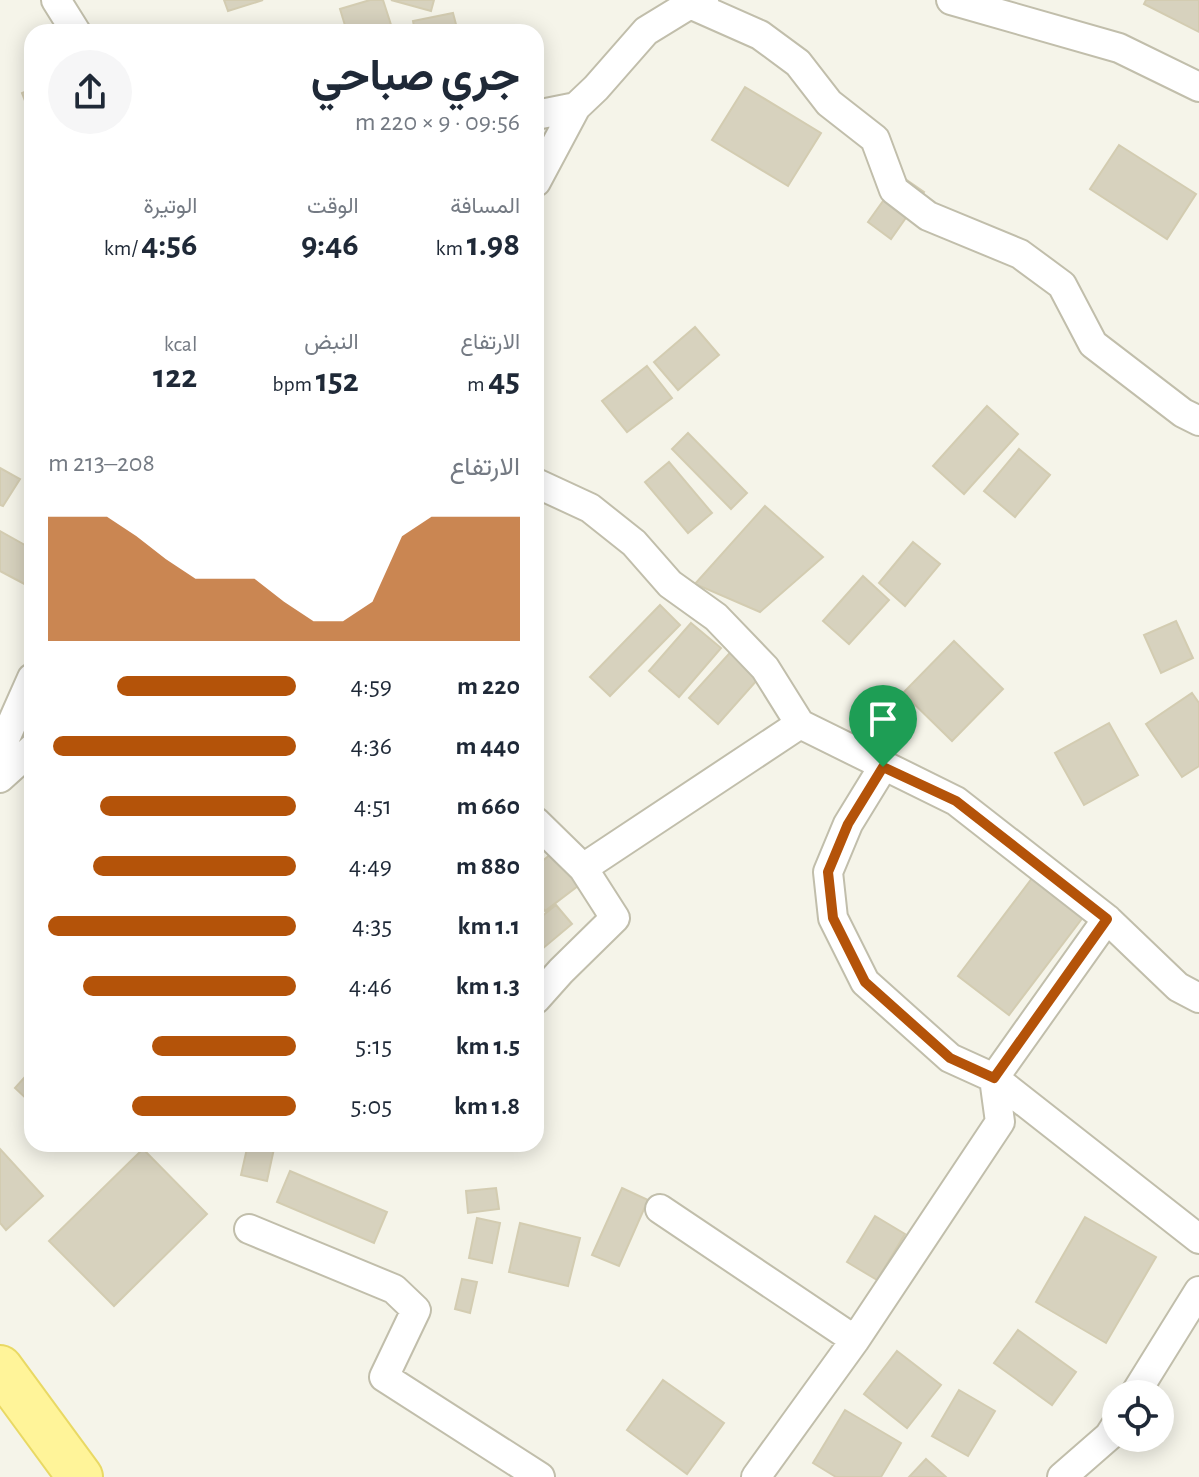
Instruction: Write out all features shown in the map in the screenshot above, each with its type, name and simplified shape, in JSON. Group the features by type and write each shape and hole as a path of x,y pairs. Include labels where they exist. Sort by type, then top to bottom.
{"main road":[{"path":"0,1368 80,1477"}],"street":[{"path":"56,0 71,24"},
{"path":"951,0 1119,48 1199,87"},
{"path":"544,167 576,107 646,31 693,1 760,35 798,63 829,103 875,139 894,190 928,216 1020,254 1062,285 1093,344 1183,413 1199,421"},
{"path":"544,113 576,107"},
{"path":"544,487 590,508 634,543 670,584 716,617 765,668 800,724 956,801 1107,919 1178,987 1199,998"},
{"path":"0,750 24,696"},
{"path":"583,868 800,724"},
{"path":"0,778 24,756"},
{"path":"883,767 848,824 828,872 833,918 865,982 950,1058 994,1078 1199,1239"},
{"path":"544,830 583,868 615,918 544,990"},
{"path":"756,1477 855,1340 1000,1122 994,1078 1107,919"},
{"path":"660,1209 855,1340"},
{"path":"249,1229 394,1289 416,1310 384,1377 540,1477"},
{"path":"1144,1380 1199,1291"},
{"path":"1062,1477 1102,1442"}],"building":[{"path":"224,0 263,0 228,11"},
{"path":"370,0 383,0 391,24 345,24 340,9"},
{"path":"391,0 434,0 431,11"},
{"path":"1146,0 1199,0 1199,32 1144,4"},
{"path":"453,13 456,24 414,24 413,21"},
{"path":"745,87 821,133 788,186 712,140"},
{"path":"1119,145 1196,194 1167,239 1090,189"},
{"path":"901,176 924,192 891,239 868,222"},
{"path":"695,327 719,355 678,390 654,362"},
{"path":"647,366 672,398 627,432 602,401"},
{"path":"987,406 1018,434 964,494 933,466"},
{"path":"688,433 747,493 731,509 672,449"},
{"path":"1019,449 1050,475 1015,517 984,491"},
{"path":"669,462 712,513 688,533 645,482"},
{"path":"0,468 20,479 3,506 0,505"},
{"path":"765,506 823,557 760,612 695,584"},
{"path":"0,531 24,544 24,584 0,571"},
{"path":"913,542 940,564 905,606 879,583"},
{"path":"863,576 889,600 849,644 823,621"},
{"path":"660,605 680,625 610,696 590,677"},
{"path":"1176,621 1193,658 1161,673 1144,635"},
{"path":"691,623 721,648 679,697 649,671"},
{"path":"747,634 775,660 718,724 689,698"},
{"path":"954,641 1003,689 952,741 903,693"},
{"path":"1192,693 1199,703 1199,766 1182,777 1146,724"},
{"path":"1109,723 1138,775 1084,805 1055,753"},
{"path":"565,843 591,876 545,911 544,910 544,860"},
{"path":"1036,873 1087,912 1009,1015 958,976"},
{"path":"556,905 572,924 544,947 544,915"},
{"path":"24,1078 24,1096 15,1088"},
{"path":"0,1149 43,1196 6,1230 0,1223"},
{"path":"140,1152 146,1152 207,1214 114,1306 49,1241"},
{"path":"246,1152 273,1152 267,1181 241,1175"},
{"path":"290,1171 387,1212 374,1243 277,1202"},
{"path":"496,1188 499,1209 468,1213 466,1191"},
{"path":"622,1188 648,1200 619,1266 592,1255"},
{"path":"875,1216 905,1234 877,1280 847,1262"},
{"path":"1085,1217 1156,1257 1106,1343 1036,1302"},
{"path":"477,1218 500,1223 492,1263 469,1258"},
{"path":"520,1223 580,1238 568,1286 509,1272"},
{"path":"462,1279 477,1282 470,1313 455,1309"},
{"path":"1018,1330 1076,1372 1052,1405 994,1363"},
{"path":"897,1351 941,1385 907,1428 864,1394"},
{"path":"663,1380 724,1423 687,1474 627,1430"},
{"path":"959,1390 995,1411 968,1456 932,1436"},
{"path":"845,1410 901,1443 881,1477 836,1477 813,1463"},
{"path":"926,1459 946,1477 909,1477"}],"route":[{"path":"883,767 956,801 1107,919 994,1078 950,1058 865,982 833,918 828,872 848,824 883,767"}]}
